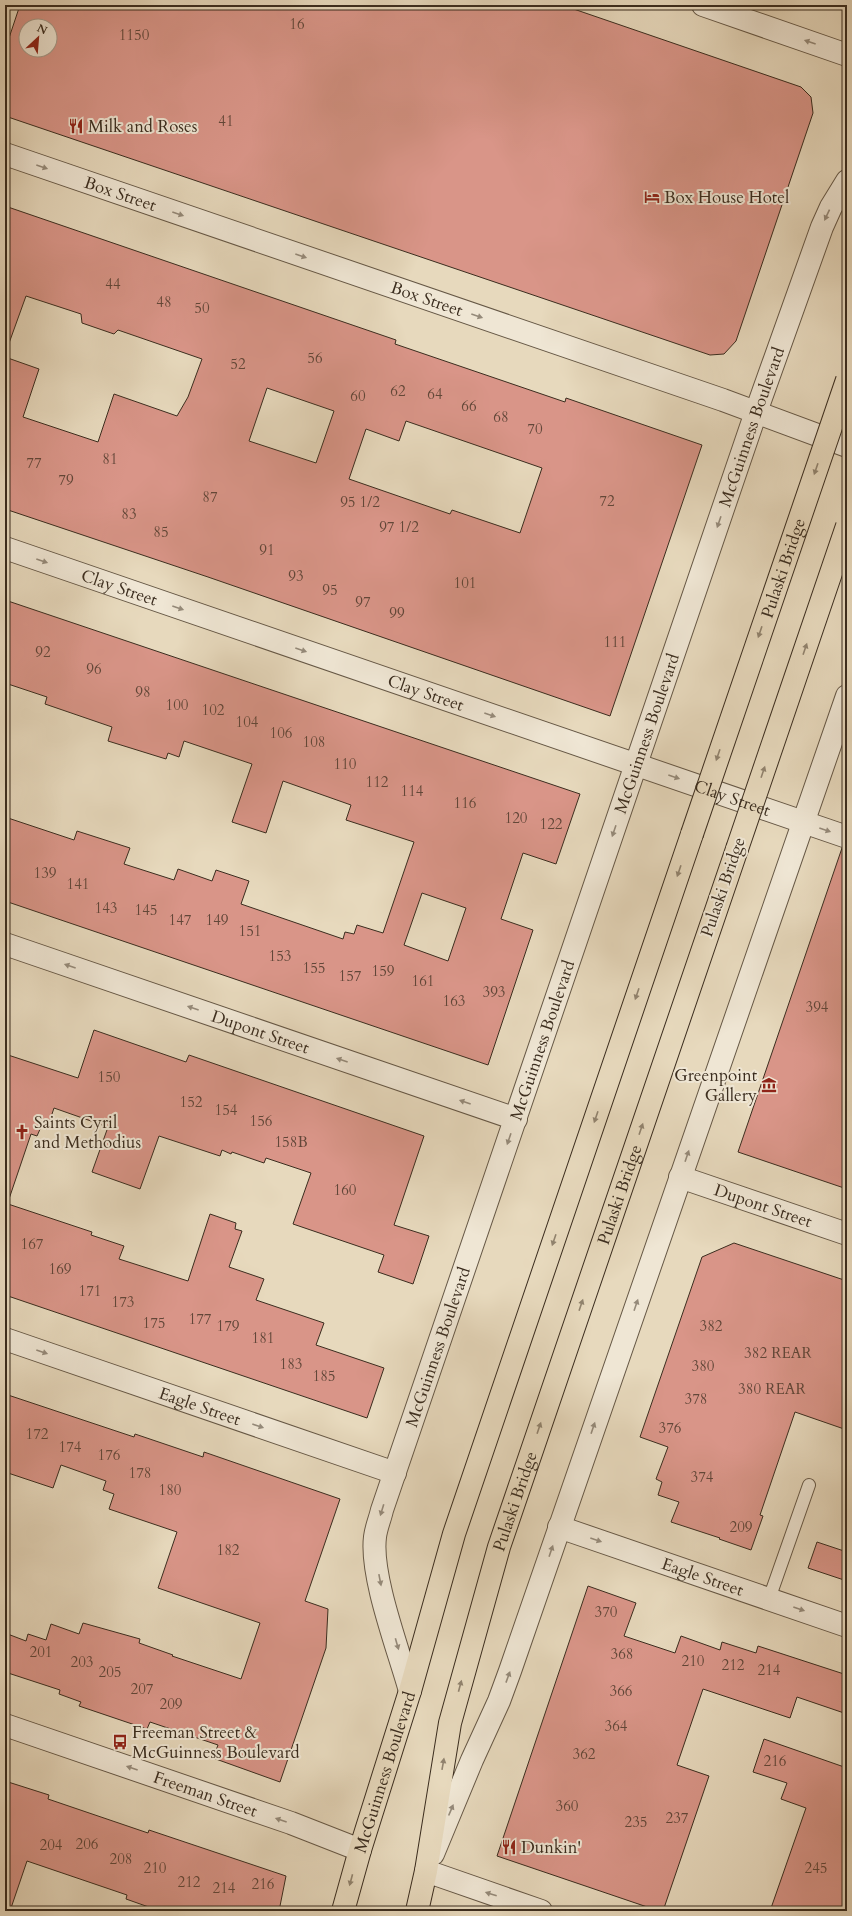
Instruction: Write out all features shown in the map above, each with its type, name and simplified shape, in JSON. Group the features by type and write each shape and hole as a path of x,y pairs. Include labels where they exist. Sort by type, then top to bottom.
{"main road":[{"name":"Pulaski Bridge","path":"410,1691 454,1534 847,380"},
{"name":"Pulaski Bridge","path":"426,1871 450,1724 499,1547 847,526"},
{"name":"McGuinness Boulevard","path":"343,1911 360,1850 410,1691"},
{"path":"417,1911 426,1871"}],"street":[{"path":"703,5 847,55"},
{"name":"Box Street","path":"5,154 756,412 847,446"},
{"name":"McGuinness Boulevard","path":"410,1691 382,1592 375,1554 375,1536 395,1473 756,412 822,227 831,207 847,181"},
{"name":"Clay Street","path":"5,548 847,837"},
{"path":"541,1911 426,1871 472,1760 499,1701 847,696"},
{"name":"Dupont Street","path":"5,944 516,1119"},
{"name":"Dupont Street","path":"680,1177 847,1234"},
{"name":"Eagle Street","path":"5,1339 395,1473"},
{"name":"Eagle Street","path":"559,1527 847,1626"},
{"name":"Freeman Street","path":"5,1725 291,1823 360,1850"}],"lane":[{"path":"769,1599 809,1485"}],"building":[{"path":"20,5 562,5 801,87 811,97 813,113 736,341 724,354 710,355 5,116 5,50"},
{"path":"5,206 396,340 395,344 565,402 566,398 702,445 610,716 208,577 5,509 5,357 39,369 23,417 98,442 114,394 177,416 188,397 202,359 118,330 114,334 82,323 81,314 26,296 8,346 5,346","holes":["267,388 334,411 316,463 249,441","406,421 542,468 520,533 452,510 450,514 349,479 366,429 399,441"]},
{"path":"5,600 580,794 556,864 523,853 501,919 533,930 488,1065 5,901 5,817 74,840 77,831 130,848 124,864 174,880 178,869 212,881 216,870 249,881 241,904 343,939 345,932 354,934 357,925 383,933 414,842 346,820 351,805 283,781 266,833 232,822 252,764 184,741 179,757 168,753 166,759 108,741 112,727 45,704 47,697 5,683","holes":["422,893 466,908 448,961 404,945"]},
{"path":"842,848 847,849 847,1189 738,1152"},
{"path":"94,1030 186,1062 189,1055 424,1136 394,1225 429,1236 413,1284 378,1272 384,1255 293,1224 311,1173 266,1158 264,1163 222,1150 220,1156 159,1136 140,1189 92,1172 108,1127 54,1108 47,1129 41,1127 37,1136 31,1134 9,1199 5,1198 5,1054 78,1078"},
{"path":"5,1203 92,1232 91,1235 124,1246 119,1259 188,1281 210,1214 236,1223 235,1229 242,1231 229,1267 264,1279 256,1300 324,1323 316,1345 384,1368 367,1418 5,1295"},
{"path":"734,1243 847,1281 847,1430 795,1412 760,1515 763,1516 751,1550 671,1522 679,1502 658,1495 662,1482 656,1479 668,1447 640,1437 702,1257"},
{"path":"5,1394 134,1437 135,1434 203,1457 204,1452 340,1499 305,1601 328,1609 326,1648 280,1782 213,1758 218,1745 150,1722 147,1729 79,1706 81,1702 59,1694 60,1690 5,1672 5,1633 26,1641 28,1634 46,1640 51,1624 79,1634 83,1623 140,1639 139,1643 173,1655 172,1656 241,1679 260,1623 158,1588 177,1532 109,1509 114,1494 103,1490 106,1481 61,1465 53,1488 5,1472"},
{"path":"817,1542 847,1552 847,1581 808,1568"},
{"path":"588,1586 636,1603 624,1636 675,1653 681,1636 720,1650 722,1642 756,1653 758,1646 847,1675 847,1714 797,1697 790,1718 703,1689 677,1765 709,1776 663,1911 659,1911 497,1856"},
{"path":"764,1739 847,1768 847,1911 770,1911 806,1808 781,1799 787,1783 753,1772"},
{"path":"5,1781 49,1795 48,1799 148,1833 149,1830 286,1876 279,1911 160,1911 126,1899 127,1895 27,1861 10,1911 5,1911"}],"place":[{"name":"Milk and Roses","path":"76,126"},
{"name":"Box House Hotel","path":"652,197"},
{"name":"Greenpoint Gallery","path":"769,1085"},
{"name":"Saints Cyril and Methodius","path":"22,1132"},
{"name":"Freeman Street & McGuinness Boulevard","path":"120,1742"},
{"name":"Dunkin'","path":"509,1847"}]}
